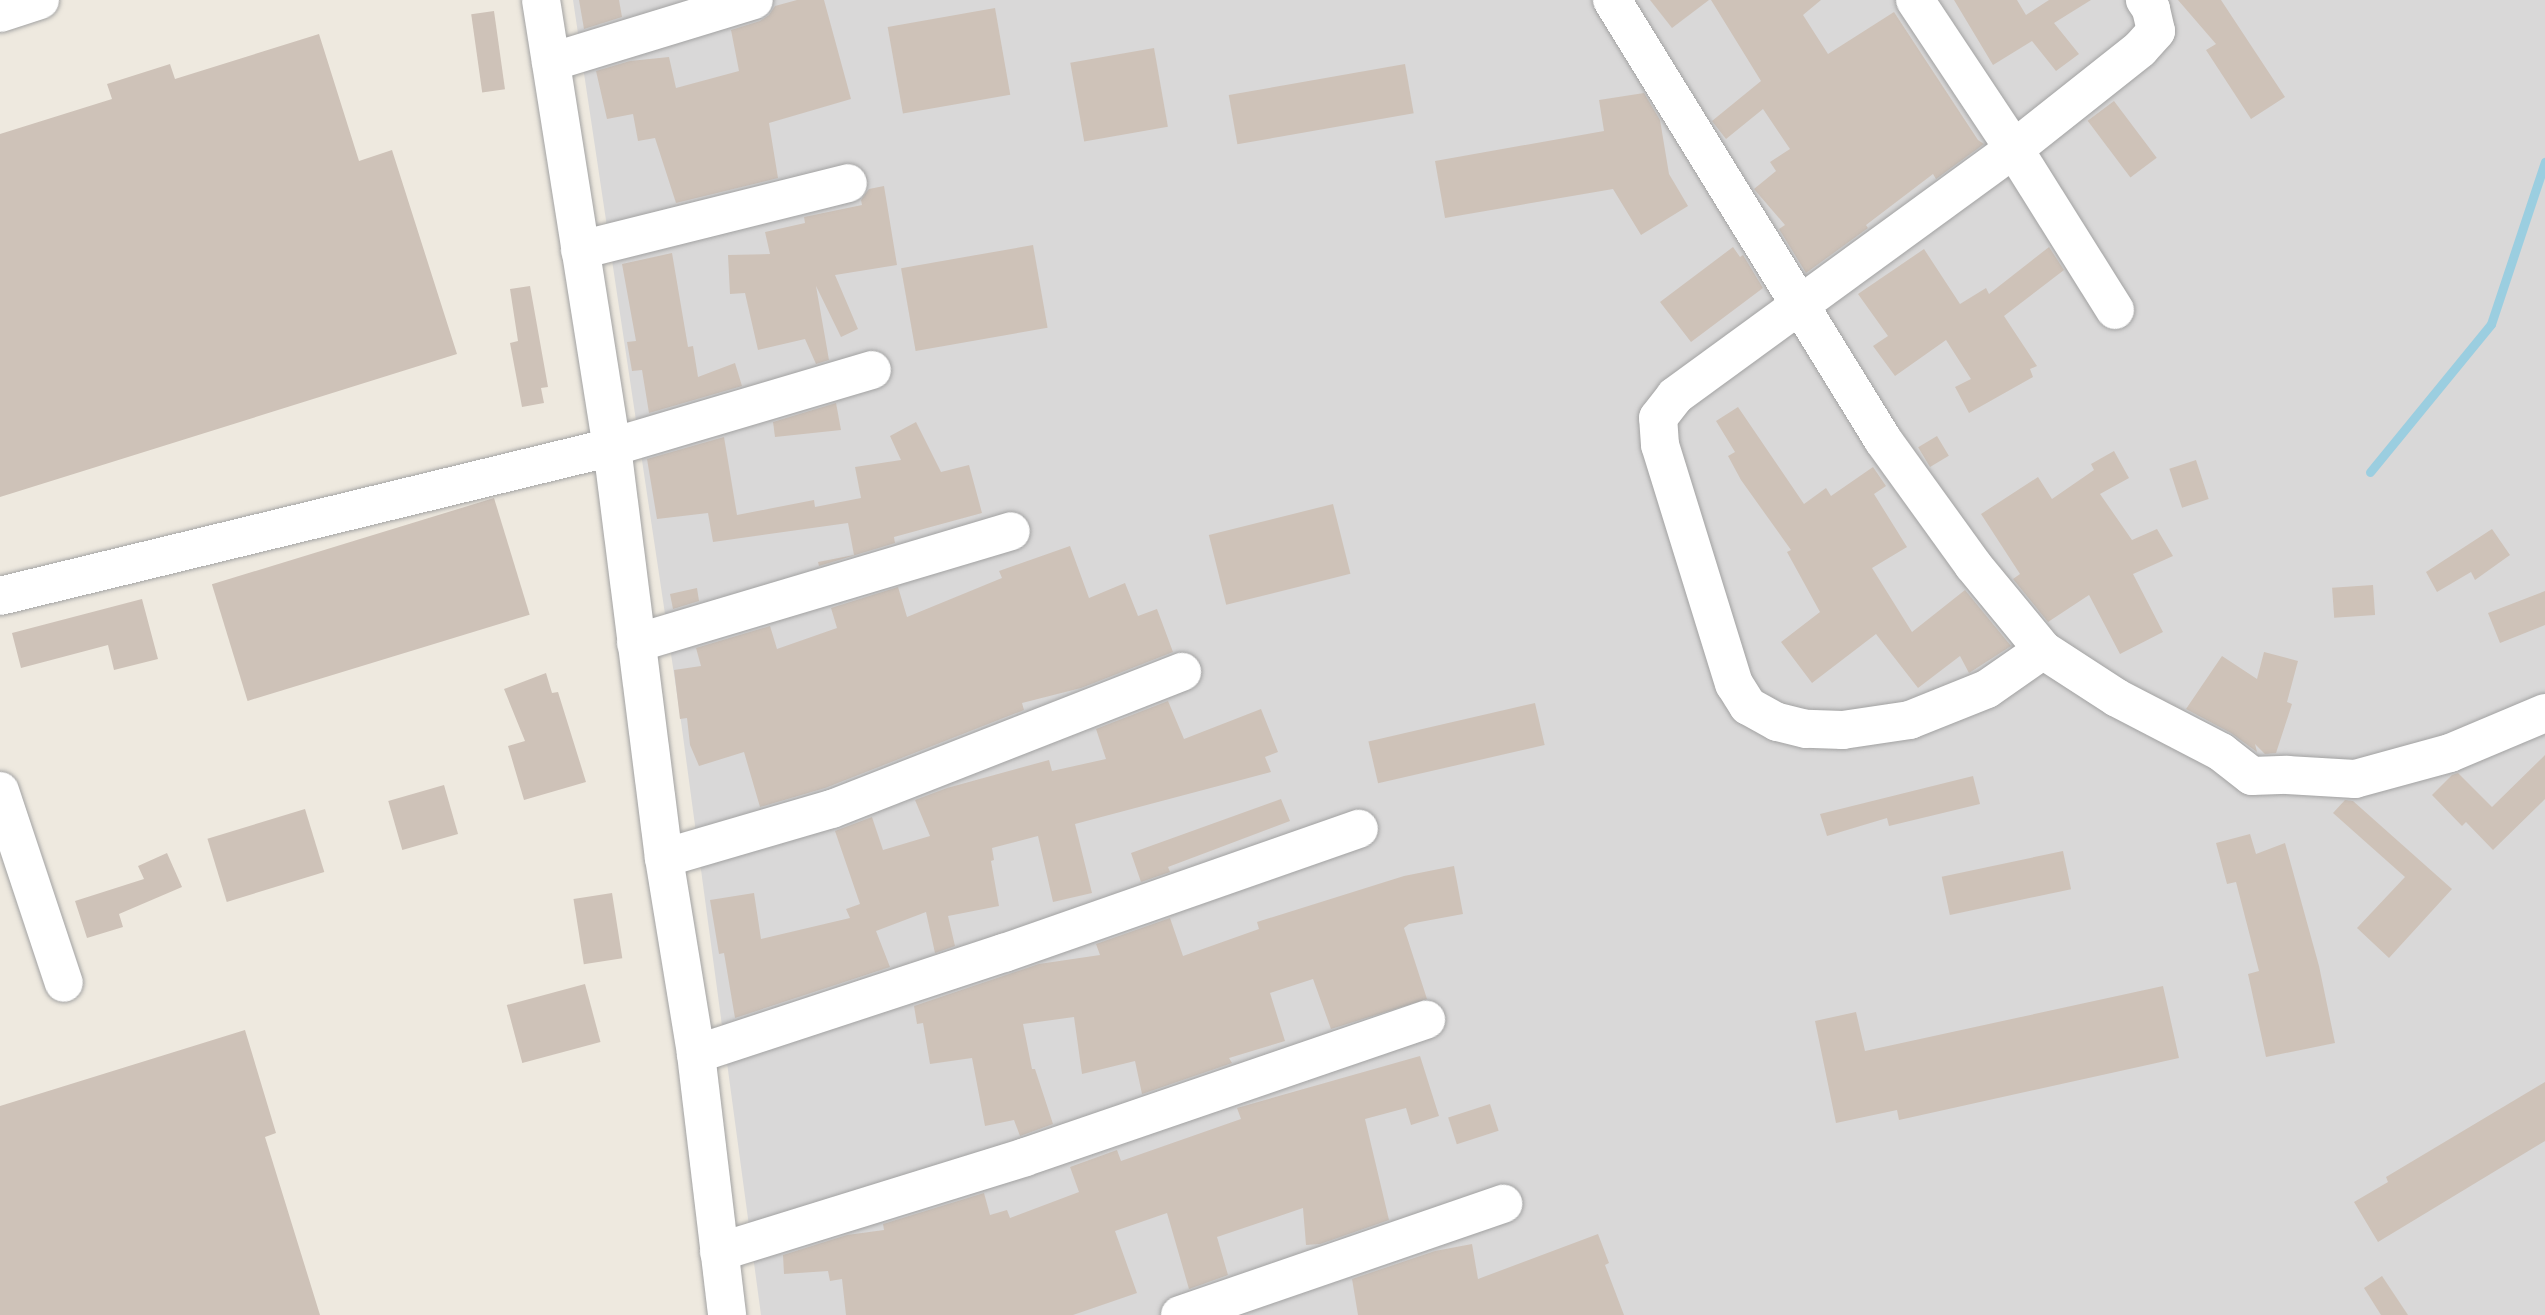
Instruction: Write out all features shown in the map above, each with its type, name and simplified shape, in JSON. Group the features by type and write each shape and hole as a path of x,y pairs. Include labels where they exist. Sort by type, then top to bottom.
{"street":[{"path":"0,13 40,0"},
{"path":"541,0 612,447 664,858 696,1054 727,1315"},
{"path":"551,62 754,0"},
{"path":"1612,0 1884,440 1973,565 2043,650 2117,698 2221,752 2252,776 2356,779 2450,753 2545,713"},
{"path":"1915,0 2014,149 2115,310"},
{"path":"2043,650 1987,689 1910,720 1843,730 1806,729 1777,722 1748,706 1734,684 1660,445 1658,418 1675,396 2014,149 2140,49 2156,30 2151,9 2145,0"},
{"path":"580,250 848,183"},
{"path":"0,596 612,447 872,370"},
{"path":"636,643 1012,531"},
{"path":"664,858 832,809 1182,672"},
{"path":"0,791 64,983"},
{"path":"696,1054 1004,953 1359,830"},
{"path":"719,1252 1025,1157 1426,1020"},
{"path":"1180,1315 1503,1204"}],"shaded area":[{"path":"573,0 2545,0 2545,1315 761,1315 680,714"}],"building":[{"path":"579,0 619,0 622,17 584,29"},
{"path":"797,0 824,0 851,99 769,123 778,178 676,203 655,138 638,141 633,114 607,119 596,71 630,61 669,57 676,88 739,71 731,30 760,21 769,15 775,6"},
{"path":"1650,0 1709,0 1672,28"},
{"path":"1711,0 1821,0 1803,15 1828,54 1894,12 1978,140 1984,144 1936,179 1933,174 1866,225 1868,228 1806,273 1779,229 1785,225 1754,189 1776,171 1770,162 1790,149 1763,109 1726,139 1712,121 1761,81"},
{"path":"1954,0 2017,0 2026,15 2049,0 2091,0 2054,23 2079,54 2056,71 2032,41 1993,65"},
{"path":"2178,0 2221,0 2285,97 2251,119 2206,50 2216,44"},
{"path":"995,8 1010,95 903,114 888,27"},
{"path":"494,11 505,89 482,92 471,14"},
{"path":"319,34 359,161 392,150 457,354 0,497 0,134 112,99 107,84 170,64 175,79"},
{"path":"1154,48 1168,127 1084,142 1070,63"},
{"path":"1405,64 1414,113 1237,144 1229,95"},
{"path":"1644,93 1660,120 1669,174 1688,206 1641,235 1613,189 1445,218 1435,161 1604,131 1599,100"},
{"path":"2114,101 2157,158 2130,178 2088,121"},
{"path":"884,186 897,265 835,275 858,329 841,337 816,286 829,360 816,364 805,339 758,350 745,293 730,294 728,255 770,254 765,232 805,223 804,217 862,205 861,200 869,189"},
{"path":"1033,245 1048,328 916,351 901,268"},
{"path":"1733,247 1740,257 1743,255 1763,288 1691,342 1660,302"},
{"path":"2049,247 2064,270 2004,316 2037,366 2030,369 2033,377 1969,413 1955,387 1971,379 1946,340 1895,376 1873,346 1888,336 1858,294 1924,249 1960,304 1986,288 1989,294"},
{"path":"672,253 688,347 693,346 698,377 735,363 742,386 649,413 642,370 632,371 627,342 636,341 622,264"},
{"path":"530,286 548,387 541,388 544,403 522,407 510,343 518,341 510,289"},
{"path":"836,403 841,430 775,437 773,422"},
{"path":"1738,407 1804,504 1826,488 1831,496 1873,467 1886,486 1874,494 1907,547 1872,568 1912,632 1965,590 2011,646 1969,673 1960,656 1918,688 1876,634 1812,683 1781,642 1820,612 1787,552 1791,550 1741,480 1728,456 1735,452 1716,421"},
{"path":"916,422 941,472 969,465 982,513 894,537 895,543 819,566 818,562 854,555 848,523 713,542 708,513 657,519 647,459 724,437 737,515 814,500 815,507 861,498 855,467 901,460 890,436"},
{"path":"1937,436 1949,456 1930,467 1918,447"},
{"path":"2114,451 2129,478 2100,494 2132,540 2157,529 2173,556 2133,574 2163,632 2120,654 2089,595 2048,622 2013,579 2020,574 1981,514 2038,477 2052,499 2094,470 2091,464"},
{"path":"2196,460 2209,499 2182,508 2169,469"},
{"path":"494,498 530,615 248,701 212,584"},
{"path":"1333,504 1350,574 1226,605 1209,535"},
{"path":"2492,529 2510,555 2475,580 2471,572 2437,592 2426,572"},
{"path":"1070,546 1089,598 1125,583 1138,616 1157,609 1173,652 1081,688 1022,703 1024,710 825,788 760,807 744,752 699,766 690,745 687,718 680,719 674,670 701,666 696,648 770,626 777,649 837,628 831,608 898,587 907,617 1002,578 999,571"},
{"path":"2373,585 2375,615 2334,618 2332,588"},
{"path":"697,588 699,601 673,609 670,594"},
{"path":"2545,591 2545,625 2500,643 2488,613"},
{"path":"142,599 158,659 114,670 108,645 21,668 12,633"},
{"path":"2264,652 2298,661 2287,702 2292,704 2276,753 2265,754 2255,744 2257,752 2231,733 2186,709 2222,656 2257,679"},
{"path":"546,673 552,693 558,692 586,782 524,800 508,746 525,741 504,689"},
{"path":"1168,701 1184,739 1261,709 1278,752 1265,757 1271,772 1075,824 1092,893 1053,902 1038,836 992,848 994,860 991,861 999,906 948,916 955,946 935,953 926,912 876,931 890,967 735,1018 724,953 719,954 710,900 754,893 761,939 850,918 846,909 860,904 835,831 872,817 883,850 930,836 915,800 947,788 1049,760 1052,771 1106,759 1096,729"},
{"path":"1535,703 1545,745 1378,783 1368,741"},
{"path":"2545,755 2545,799 2493,850 2466,822 2462,826 2432,795 2452,775 2458,773 2492,807"},
{"path":"1973,776 1980,804 1889,826 1887,818 1827,836 1820,814"},
{"path":"444,785 458,834 402,850 388,801"},
{"path":"1281,799 1290,821 1168,867 1170,872 1141,882 1131,853"},
{"path":"2345,800 2353,801 2452,889 2389,958 2357,928 2405,877 2333,813"},
{"path":"305,809 324,872 227,902 207,839"},
{"path":"2250,834 2256,854 2285,843 2319,966 2335,1043 2266,1057 2248,974 2259,971 2236,882 2227,884 2216,843"},
{"path":"2063,851 2071,889 1950,915 1942,877"},
{"path":"167,853 182,887 119,914 123,927 87,938 75,901 144,879 138,866"},
{"path":"1454,866 1463,914 1409,924 1404,928 1427,999 1331,1029 1313,979 1270,993 1285,1041 1229,1058 1232,1063 1142,1094 1135,1061 1082,1074 1074,1017 1023,1024 1032,1069 1035,1069 1053,1124 1020,1136 1014,1120 985,1126 972,1058 930,1064 923,1023 917,1024 914,1006 1039,964 1100,955 1096,944 1170,918 1183,956 1259,929 1257,922 1404,876"},
{"path":"612,893 622,958 584,964 573,899"},
{"path":"585,984 601,1042 522,1063 507,1005"},
{"path":"2163,986 2179,1058 1899,1120 1897,1110 1836,1123 1815,1021 1856,1012 1865,1051"},
{"path":"245,1030 276,1133 265,1137 320,1315 0,1315 0,1106"},
{"path":"1420,1056 1439,1116 1411,1125 1406,1108 1365,1119 1389,1220 1320,1244 1306,1245 1303,1208 1217,1237 1228,1275 1189,1289 1167,1213 1115,1231 1137,1293 1073,1315 846,1315 842,1279 830,1281 828,1271 784,1274 783,1255 847,1235 884,1230 883,1224 984,1193 990,1215 1007,1210 1010,1218 1079,1192 1070,1167 1117,1150 1121,1161 1241,1119 1237,1108"},
{"path":"2545,1082 2545,1141 2378,1242 2354,1202 2388,1182 2386,1177"},
{"path":"1490,1104 1499,1131 1457,1144 1448,1118"},
{"path":"1598,1234 1609,1263 1605,1265 1624,1315 1358,1315 1352,1279 1435,1251 1472,1244 1478,1279"},
{"path":"2382,1276 2408,1315 2381,1315 2364,1288"}],"waterway":[{"path":"2370,472 2491,324 2545,162"}]}
